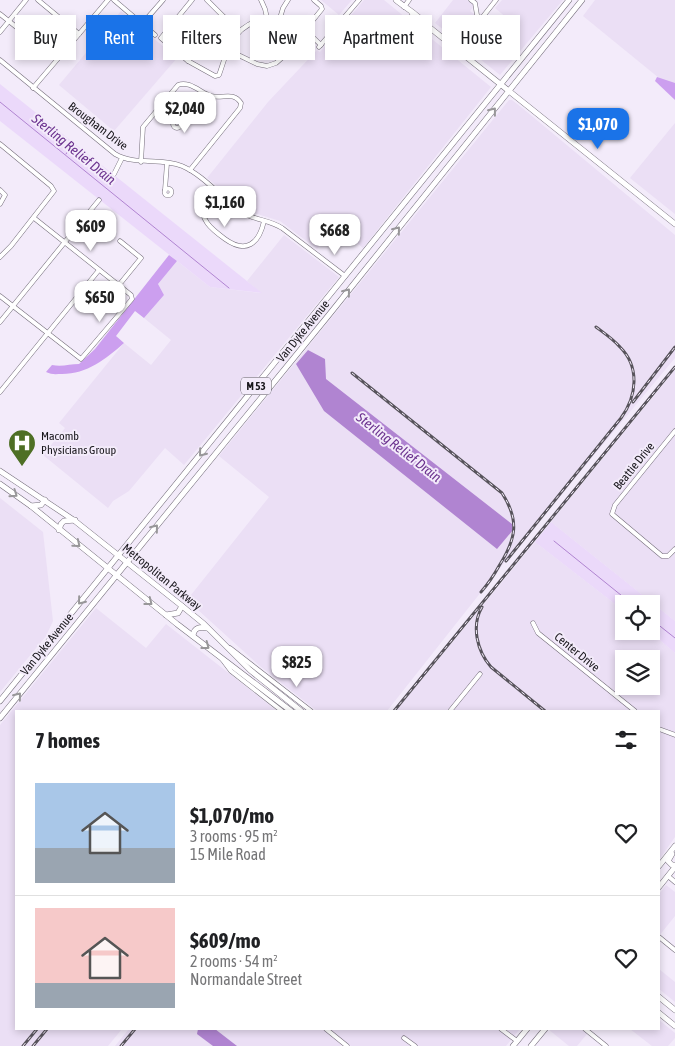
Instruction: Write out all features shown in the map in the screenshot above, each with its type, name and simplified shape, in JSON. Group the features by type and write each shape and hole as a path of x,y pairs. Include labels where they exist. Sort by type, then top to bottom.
{"main road":[{"path":"396,0 412,13 414,18 424,23 675,224"},
{"name":"Van Dyke Avenue","path":"0,701 569,0"},
{"name":"Van Dyke Avenue","path":"0,718 298,353 582,0"},
{"path":"558,12 559,19 565,22"},
{"path":"544,30 548,35 548,42"},
{"path":"455,140 454,147 460,152"},
{"path":"438,161 444,166 444,172"},
{"path":"375,240 375,248 380,251"},
{"path":"356,263 362,268 361,274"},
{"path":"293,341 293,350 298,353"},
{"path":"274,365 279,369 278,377"},
{"path":"222,428 226,434 225,442"},
{"path":"189,468 188,476 193,481"},
{"name":"Metropolitan Parkway","path":"0,472 75,520 182,606 208,628 260,683 290,710"},
{"name":"Metropolitan Parkway","path":"0,484 31,506 107,569 219,656 300,710"},
{"path":"172,488 178,492 176,502"},
{"path":"31,506 39,506 45,500"},
{"path":"59,530 64,521 75,520"},
{"path":"166,615 176,615 180,612 182,606"},
{"path":"66,619 66,627 71,631"},
{"path":"193,636 197,628 208,628"},
{"path":"28,667 34,671 32,679"},
{"path":"660,865 675,846"},
{"path":"660,886 675,866 668,860 675,850"},
{"path":"660,998 675,1010"},
{"path":"660,1011 664,1009 667,1003"},
{"path":"660,1013 675,1026"},
{"path":"513,1046 526,1030"},
{"path":"531,1046 541,1030"},
{"path":"517,1041 522,1045"}],"street":[{"path":"0,32 26,0"},
{"path":"38,0 79,34"},
{"path":"34,88 108,0"},
{"path":"114,0 132,15"},
{"path":"150,15 163,0"},
{"path":"192,0 161,38 188,61 212,75 218,76 224,60"},
{"path":"206,0 222,15"},
{"path":"260,0 266,15"},
{"path":"281,15 282,8 288,0"},
{"path":"314,0 322,8 315,17"},
{"path":"315,40 320,46 359,0"},
{"path":"404,6 409,0"},
{"path":"484,15 496,0"},
{"path":"474,1 478,15"},
{"path":"0,14 15,26"},
{"path":"240,56 257,64 272,64 280,60"},
{"name":"Brougham Drive","path":"0,60 122,158 141,162 179,165 190,170 246,214 282,228 345,276"},
{"path":"141,162 143,127 178,84 182,83 211,96 233,96 241,103 239,111 190,170"},
{"path":"159,107 174,120"},
{"path":"0,144 51,186 54,191 34,218 0,257"},
{"path":"114,174 122,158"},
{"path":"167,163 167,188"},
{"path":"210,186 201,200 205,219 210,228 231,244 242,247 253,243 260,234 264,221"},
{"path":"0,190 5,195 0,204"},
{"path":"0,322 100,200"},
{"path":"0,296 81,359 132,297 34,218"},
{"path":"119,285 141,258 120,241"},
{"path":"0,392 100,270"},
{"name":"Beattie Drive","path":"675,431 615,505 612,514 659,554 666,556 675,549"},
{"name":"Center Drive","path":"533,623 538,633 634,710"},
{"path":"217,638 310,710"},
{"path":"219,656 231,671 281,710"},
{"path":"451,710 480,674"},
{"path":"660,729 675,735"},
{"path":"668,876 675,882"},
{"path":"660,938 675,950"},
{"path":"327,1030 346,1046"},
{"path":"502,1030 517,1041"},
{"path":"586,1030 606,1046"},
{"path":"404,1038 414,1046"}],"shaded area":[{"path":"321,0 352,0 339,15"},
{"path":"364,0 384,0 402,15 351,15"},
{"path":"453,0 467,0 474,6 470,11 475,15 442,15 442,29 435,23"},
{"path":"502,0 563,0 520,51 520,15 503,15 495,8"},
{"path":"595,0 675,0 675,91 583,16"},
{"path":"121,11 126,15 118,15"},
{"path":"153,38 163,46 163,60 175,60 114,131 59,85 86,53 86,60 153,60"},
{"path":"432,39 442,47 442,60 458,60 491,87 363,248 336,226 317,249 280,221 248,211 207,178 268,102 308,60 315,60 315,52 317,50 320,52 325,46 325,60 432,60"},
{"path":"481,60 513,60 500,75"},
{"path":"657,77 675,83 675,100 655,81"},
{"name":"Sterling Relief Drain","path":"0,84 262,293 210,287 0,121"},
{"path":"509,100 512,100 521,107 675,235 675,358 504,563 388,710 316,710 261,667 187,600 269,497 219,456"},
{"path":"675,123 675,214 630,178"},
{"path":"284,235 339,277 184,465 165,448 129,491 113,501 108,508 43,455 65,428 59,423 124,343 151,365 171,340 144,318 164,295 158,284 177,261 210,287 261,293 247,281"},
{"path":"169,255 177,261 158,284 164,295 144,318 135,311 116,336 124,343 103,360 80,371 54,374 46,372 52,365 79,364 95,349"},
{"path":"675,370 675,621 660,609 660,595 642,595 551,522"},
{"path":"0,498 43,532 53,621 46,636 0,692"},
{"path":"551,522 642,595 615,595 615,604 535,542"},
{"path":"535,542 615,604 615,640 660,640 675,653 675,837 660,859 660,710 397,710"},
{"path":"96,608 146,648 166,624 276,710 15,710 15,1030 121,1030 108,1046 0,1046 0,725"},
{"path":"660,609 675,621 675,653 660,640"},
{"path":"666,885 675,892 675,916 660,935 660,893"},
{"path":"660,970 675,982 675,1002 660,990"},
{"path":"660,1021 675,1033 675,1038 668,1046 652,1046 631,1030 660,1030"},
{"path":"128,1030 519,1030 506,1046 351,1046 345,1041 340,1046 115,1046"},
{"path":"549,1030 590,1030 577,1046 569,1046"}],"water":[{"path":"308,350 325,359 326,379 512,524 513,530 497,549 324,411 296,364"},
{"path":"198,1030 216,1030 237,1046 213,1046 197,1034"}],"waterway":[{"name":"Sterling Relief Drain","path":"0,102 229,288"},
{"path":"66,154 72,145"},
{"name":"Sterling Relief Drain","path":"554,541 621,595"},
{"name":"Sterling Relief Drain","path":"660,626 675,638"}],"railway":[{"path":"506,561 621,418 630,400 634,382 631,363 617,344 596,327"},
{"path":"633,402 675,347"},
{"path":"395,710 675,367"},
{"path":"352,373 502,493 508,503 512,512 514,530 512,538 505,556 481,592"},
{"path":"482,607 476,630 479,646 486,661 544,710"},
{"path":"23,1046 36,1030"},
{"path":"33,1046 46,1030"},
{"path":"121,1046 134,1030"}],"place":[{"name":"Macomb Physicians Group","path":"22,467"}]}
